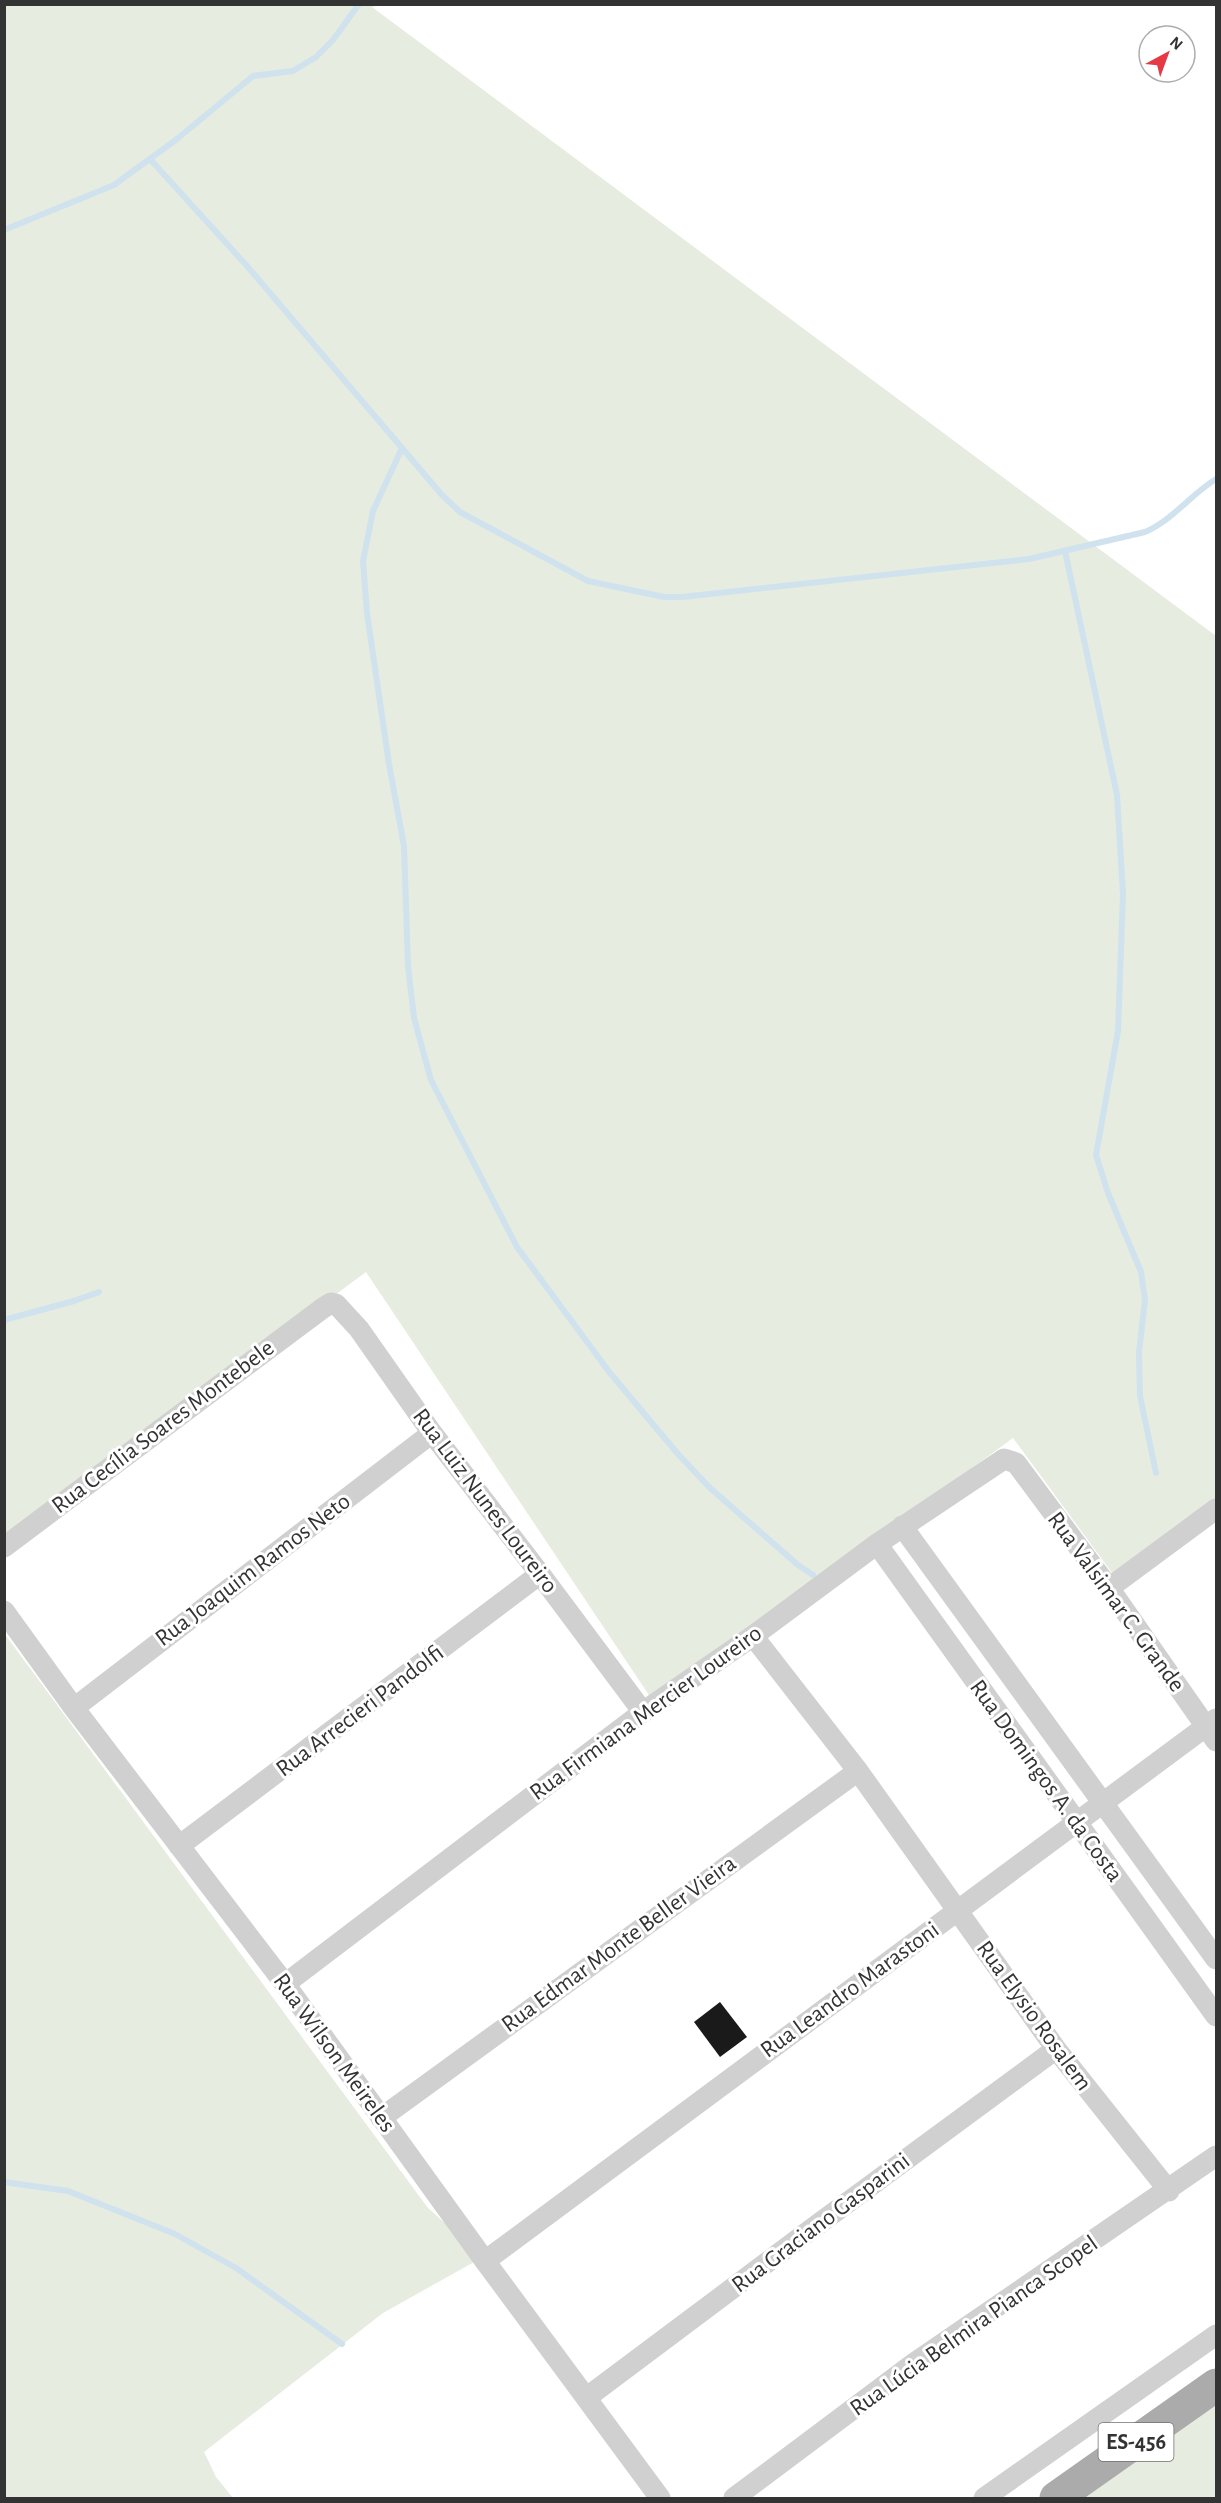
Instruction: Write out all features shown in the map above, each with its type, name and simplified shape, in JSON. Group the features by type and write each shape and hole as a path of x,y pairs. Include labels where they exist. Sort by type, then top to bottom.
{"main road":[{"name":"ES-456","path":"1056,2499 1216,2385"}],"street":[{"name":"Rua Luiz Nunes Loureiro","path":"322,1308 331,1303 341,1308 359,1329 432,1433 643,1712"},
{"name":"Rua Cecília Soares Montebele","path":"4,1547 322,1308"},
{"name":"Rua Joaquim Ramos Neto","path":"74,1708 432,1433"},
{"name":"Rua Firmiana Mercier Loureiro","path":"285,1984 643,1712 753,1636 902,1526 1000,1460 1011,1460 1016,1463"},
{"name":"Rua Valsimar C. Grande","path":"1016,1463 1213,1729"},
{"path":"1109,1588 1216,1509"},
{"name":"Rua Domingos A. da Costa","path":"902,1526 1216,1959"},
{"name":"Rua Domingos A. da Costa","path":"877,1544 1216,2016"},
{"name":"Rua Arrecieri Pandolfi","path":"179,1846 540,1574"},
{"name":"Rua Wilson Meireles","path":"4,1611 74,1708 285,1984 660,2499"},
{"name":"Rua Elysio Rosalem","path":"753,1636 858,1771 1056,2049 1169,2191"},
{"path":"975,1682 1002,1665"},
{"name":"Rua Leandro Marastoni","path":"485,2261 1103,1803 1213,1729"},
{"name":"Rua Edmar Monte Beller Vieira","path":"381,2118 858,1771"},
{"path":"1178,1961 1204,1942"},
{"name":"Rua Graciano Gasparini","path":"586,2398 1056,2049"},
{"name":"Rua Lúcia Belmira Pianca Scopel","path":"734,2499 913,2364 1169,2191 1216,2156"},
{"path":"984,2499 1216,2335"}],"shaded area":[{"path":"4,5 379,5 372,7 1216,636 1216,1509 1118,1581 1013,1438 653,1701 366,1272 5,1538"},
{"path":"4,1633 428,2208 483,2257 383,2313 204,2452 216,2477 233,2498 5,2498"},
{"path":"1216,2392 1216,2498 1071,2498"}],"building":[{"path":"720,2002 747,2037 720,2057 694,2022"}],"waterway":[{"path":"4,230 114,185 177,139 253,76 293,71 316,57 333,40 359,4"},
{"path":"150,159 247,266 442,495 460,512 588,581 664,597 682,597 1029,559 1145,532 1164,521 1216,479"},
{"path":"402,448 373,511 363,561 367,613 389,764 404,846 408,966 414,1018 431,1080 517,1247 610,1373 678,1454 710,1488 798,1565 813,1575"},
{"path":"1065,551 1117,795 1123,894 1118,1031 1096,1155 1108,1193 1141,1272 1145,1300 1139,1352 1140,1396 1156,1473"},
{"path":"4,1320 99,1292"},
{"path":"4,2182 68,2191 175,2234 236,2268 342,2344"}]}
